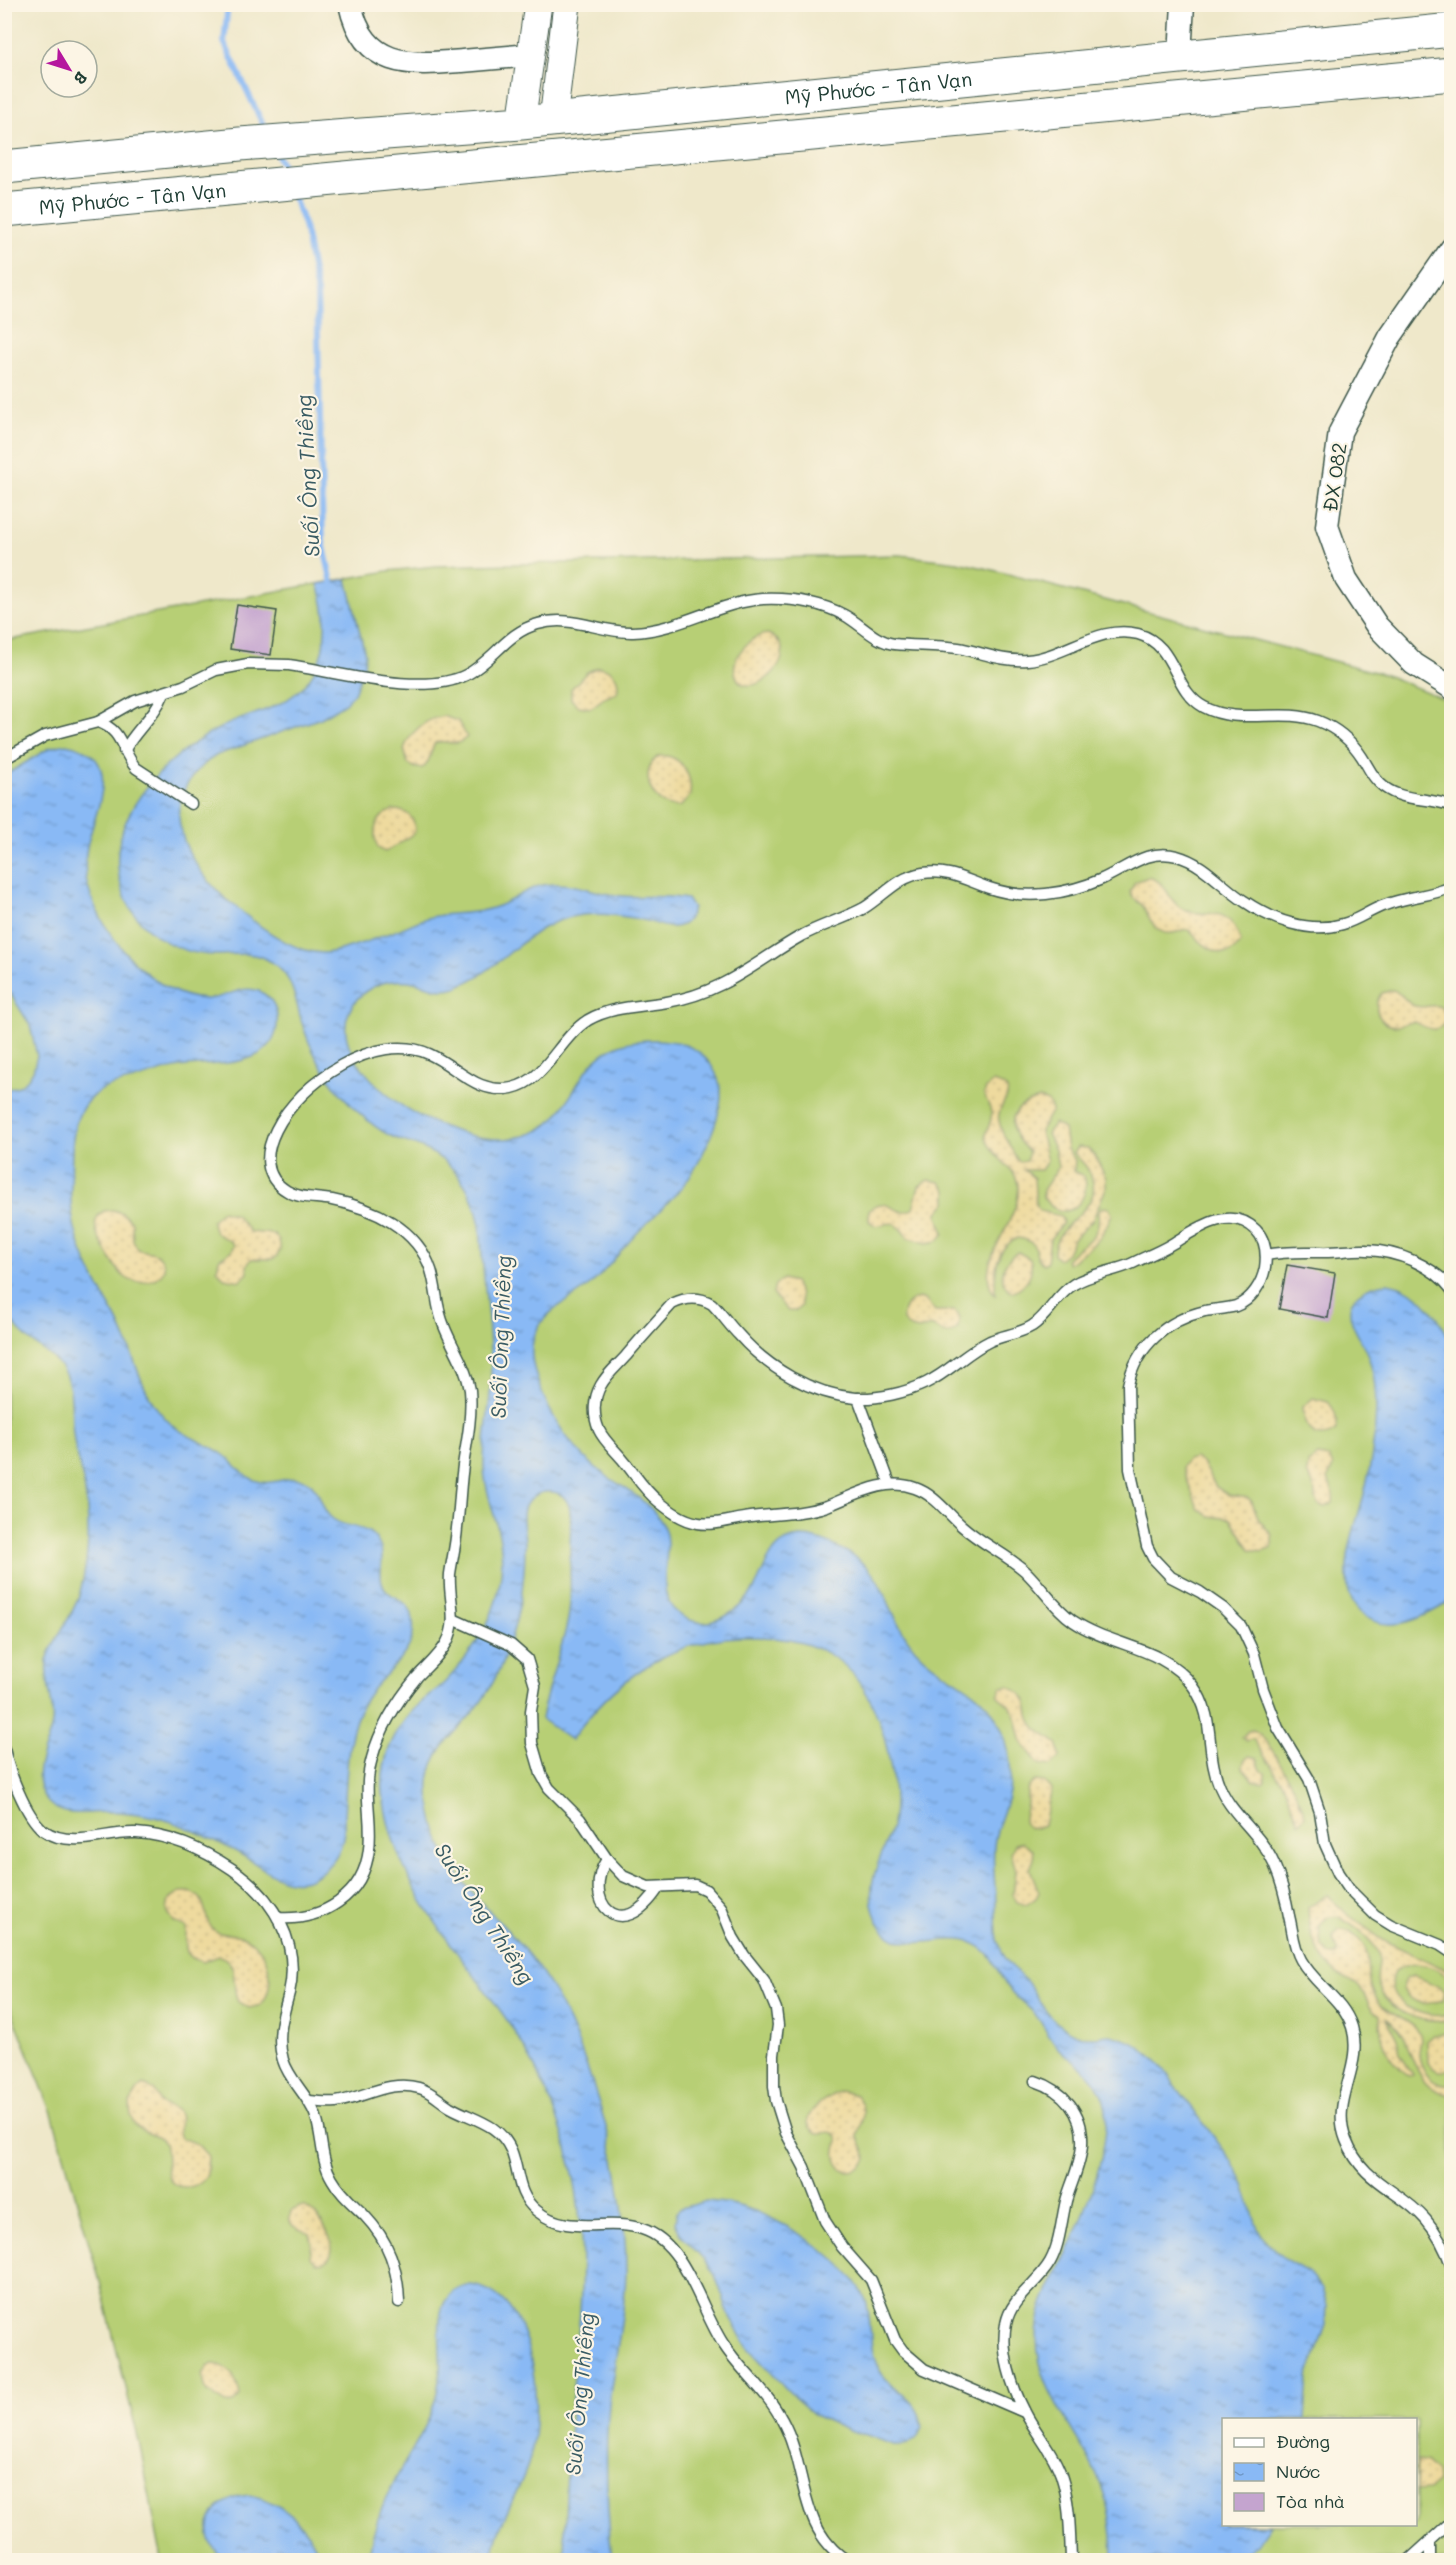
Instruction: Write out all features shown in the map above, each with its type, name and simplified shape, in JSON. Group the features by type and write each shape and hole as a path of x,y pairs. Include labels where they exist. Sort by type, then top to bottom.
{"main road":[{"name":"Mỹ Phước - Tân Vạn","path":"4,168 240,144 537,121 1452,30"},
{"name":"Mỹ Phước - Tân Vạn","path":"4,210 1452,74"}],"street":[{"path":"350,4 354,18 367,41 376,50 396,61 420,64 531,56"},
{"path":"537,121 531,56 538,4"},
{"path":"537,121 567,4"},
{"path":"1180,56 1183,4"},
{"name":"ĐX 082","path":"1452,248 1390,337 1340,432 1327,526 1346,579 1377,626 1414,664 1452,688"}],"lane":[{"path":"4,759 51,734 99,722 135,701 164,693 216,670 231,666 268,663 417,685 452,681 481,666 513,635 540,623 571,621 621,632 636,632 667,626 726,606 766,599 806,602 825,607 844,615 886,642 956,648 1013,660 1045,657 1095,637 1129,633 1147,637 1165,651 1183,688 1207,708 1227,714 1315,719 1338,731 1348,740 1376,780 1393,793 1414,799 1434,800 1452,806"},
{"path":"124,751 136,732 154,713 164,693"},
{"path":"99,722 113,728 118,734 124,751 135,768 191,804"},
{"path":"278,1918 300,1918 321,1913 346,1897 356,1885 369,1857 368,1778 376,1745 394,1709 445,1647 450,1636 453,1619 450,1576 469,1435 470,1395 463,1363 448,1337 438,1311 429,1265 414,1240 396,1225 352,1206 290,1193 275,1181 268,1163 269,1146 279,1125 297,1099 321,1078 358,1059 381,1050 407,1048 432,1055 464,1078 480,1085 502,1089 514,1088 535,1077 570,1034 598,1015 626,1007 681,999 722,984 805,934 859,911 900,880 928,872 956,874 998,891 1033,895 1079,887 1101,880 1142,858 1165,854 1188,860 1251,906 1269,915 1288,922 1319,928 1342,924 1383,905 1452,887"},
{"path":"1452,1953 1433,1942 1391,1925 1375,1915 1348,1889 1325,1844 1316,1795 1310,1779 1278,1728 1263,1689 1254,1654 1241,1626 1216,1603 1161,1568 1147,1546 1130,1469 1128,1385 1135,1362 1152,1339 1177,1321 1203,1311 1237,1306 1249,1298 1262,1279 1266,1255 1261,1236 1250,1225 1232,1220 1211,1221 1130,1264 1073,1285 1035,1324 1017,1333 991,1341 927,1383 894,1394 858,1398 822,1392 789,1376 759,1355 712,1304 698,1298 689,1298 672,1304 607,1377 597,1395 595,1417 604,1439 627,1464 643,1487 675,1515 694,1522 715,1523 813,1510 890,1484 914,1487 925,1492 965,1529 1026,1572 1049,1600 1068,1617 1098,1634 1154,1654 1176,1669 1200,1698 1210,1726 1213,1768 1222,1793 1256,1833 1273,1863 1300,1958 1344,2011 1353,2032 1355,2057 1341,2111 1347,2144 1370,2176 1426,2219 1445,2249 1452,2268"},
{"path":"1266,1255 1300,1250 1381,1251 1423,1266 1452,1290"},
{"path":"858,1398 890,1484"},
{"path":"453,1619 511,1645 527,1659 535,1686 530,1727 541,1774 554,1793 585,1826 607,1859 629,1880 648,1887 695,1886 706,1890 714,1897 744,1955 764,1980 771,1994 778,2025 773,2070 780,2117 804,2167 825,2221 842,2247 871,2280 896,2340 913,2361 932,2373 1024,2412"},
{"path":"4,1749 17,1786 36,1822 44,1830 68,1839 137,1833 179,1841 234,1870 266,1900 278,1918 289,1944 292,1971 281,2026 280,2049 288,2071 309,2101 315,2116 330,2176 348,2202 369,2220 386,2243 396,2272 399,2302"},
{"path":"607,1859 599,1881 603,1902 611,1914 618,1917 631,1915 645,1904 659,1887"},
{"path":"1035,2080 1066,2099 1079,2120 1082,2145 1065,2205 1056,2251 1042,2274 1016,2301 1006,2322 1004,2343 1009,2371 1024,2412 1046,2444 1060,2474 1068,2508 1071,2560"},
{"path":"309,2101 337,2102 390,2086 422,2088 451,2107 488,2124 498,2132 511,2151 524,2195 539,2213 562,2223 643,2229 666,2244 680,2261 724,2345 770,2400 782,2420 799,2461 810,2517 825,2541 846,2560"},
{"path":"1409,2560 1452,2521"},
{"path":"1430,2543 1430,2560"}],"green space":[{"path":"900,555 957,562 1386,675 1451,702 1451,2560 162,2560 140,2446 100,2282 52,2113 5,1994 5,641 388,571 437,566"}],"sand":[{"path":"768,634 779,643 782,653 779,664 761,682 750,685 741,683 735,673 739,653 749,642"},
{"path":"598,667 615,675 618,683 617,693 604,698 591,708 578,706 571,699 571,689 587,672"},
{"path":"443,716 458,721 467,737 458,743 435,743 428,763 421,768 408,764 404,749 410,737 424,723"},
{"path":"659,756 674,758 680,762 688,774 690,796 681,806 663,803 651,789 648,780 649,771 652,763"},
{"path":"393,810 402,811 410,816 415,832 385,852 378,848 375,830 382,816"},
{"path":"1148,877 1160,883 1181,908 1190,912 1221,915 1229,920 1241,941 1236,949 1222,953 1208,947 1188,930 1165,933 1156,928 1144,907 1133,898 1130,892 1135,882"},
{"path":"1393,990 1417,1007 1437,1006 1441,1008 1448,1019 1436,1029 1414,1022 1397,1026 1389,1025 1378,1014 1377,1003 1382,993"},
{"path":"993,1082 1008,1091 999,1114 999,1121 1004,1136 1020,1162 1026,1161 1029,1152 1021,1144 1013,1128 1015,1113 1020,1108 1040,1099 1048,1102 1052,1110 1040,1131 1047,1161 1041,1170 1024,1170 1034,1178 1036,1206 1041,1211 1061,1216 1063,1223 1050,1239 1047,1262 1043,1264 1030,1242 1017,1238 1004,1248 997,1262 995,1295 989,1284 988,1272 996,1248 1013,1212 1018,1190 1014,1174 993,1151 986,1139 991,1114 984,1095 986,1088"},
{"path":"1054,1123 1064,1129 1067,1149 1075,1160 1074,1171 1084,1176 1086,1184 1081,1201 1075,1207 1060,1211 1051,1206 1043,1197 1043,1190 1058,1168 1055,1150 1047,1134"},
{"path":"1078,1147 1087,1148 1095,1156 1106,1178 1106,1188 1093,1219 1073,1240 1067,1253 1059,1259 1054,1254 1056,1241 1062,1231 1088,1205 1093,1195 1093,1183 1087,1168 1074,1153"},
{"path":"929,1180 940,1182 947,1191 947,1202 937,1214 944,1233 938,1241 927,1243 908,1238 895,1224 876,1226 869,1221 869,1211 878,1205 886,1205 903,1212 913,1209 919,1186"},
{"path":"1102,1207 1109,1208 1112,1214 1103,1233 1093,1245 1068,1264 1066,1260 1094,1235 1097,1229 1098,1212"},
{"path":"113,1210 122,1213 132,1222 133,1240 138,1249 159,1256 164,1263 161,1274 148,1281 140,1282 132,1281 118,1270 96,1230 98,1217 104,1211"},
{"path":"222,1211 236,1215 250,1232 274,1234 279,1240 280,1250 273,1259 251,1259 247,1266 248,1273 240,1281 224,1278 217,1269 219,1259 231,1251 234,1245 214,1230 212,1220"},
{"path":"1018,1252 1030,1259 1031,1270 1025,1283 1012,1292 1002,1277 1008,1260"},
{"path":"783,1279 794,1282 800,1295 801,1306 796,1311 788,1311 773,1294 775,1285"},
{"path":"919,1298 925,1300 935,1311 955,1311 960,1317 958,1328 951,1333 944,1333 930,1326 919,1330 910,1328 903,1321 903,1313 908,1303"},
{"path":"1313,1398 1328,1402 1336,1415 1337,1430 1332,1434 1315,1435 1305,1423 1303,1407"},
{"path":"1318,1456 1329,1458 1333,1467 1328,1478 1333,1492 1333,1503 1326,1507 1320,1506 1315,1499 1314,1484 1307,1474 1308,1463"},
{"path":"1195,1458 1202,1463 1216,1487 1229,1495 1248,1498 1252,1502 1259,1520 1272,1535 1272,1548 1262,1552 1250,1549 1231,1519 1209,1516 1198,1508 1182,1467 1187,1460"},
{"path":"1009,1686 1023,1697 1036,1728 1058,1746 1060,1758 1051,1766 1039,1764 1022,1743 1015,1714 1010,1706 998,1696 1001,1687"},
{"path":"1253,1730 1275,1754 1297,1796 1305,1815 1299,1823 1284,1785 1253,1739 1246,1741 1242,1737 1248,1731"},
{"path":"1249,1756 1257,1758 1261,1770 1265,1773 1265,1781 1262,1783 1253,1780 1243,1768 1244,1761"},
{"path":"1035,1781 1044,1782 1051,1789 1051,1793 1044,1825 1035,1829 1026,1825 1024,1819 1027,1791"},
{"path":"1022,1842 1033,1850 1034,1859 1030,1869 1039,1892 1036,1898 1026,1905 1017,1902 1013,1894 1016,1871 1011,1853 1015,1844"},
{"path":"180,1892 190,1892 201,1899 209,1924 213,1929 224,1934 244,1937 260,1949 270,1977 269,1987 261,2005 249,2008 238,2002 233,1969 226,1959 219,1956 203,1962 187,1953 186,1927 174,1922 167,1911 169,1899"},
{"path":"1327,1895 1347,1914 1383,1940 1451,1972 1451,1980 1432,1967 1416,1964 1401,1967 1394,1972 1391,1983 1393,1992 1408,2008 1430,2015 1451,2013 1450,2021 1428,2021 1417,2018 1397,2009 1382,1994 1377,1980 1378,1952 1366,1937 1336,1916 1326,1918 1319,1927 1321,1946 1330,1955 1336,1955 1338,1951 1333,1937 1339,1930 1348,1931 1362,1943 1367,1956 1370,1985 1373,1992 1383,2007 1418,2031 1421,2037 1419,2053 1422,2066 1433,2081 1451,2085 1451,2095 1436,2090 1426,2083 1419,2073 1404,2038 1387,2019 1397,2038 1400,2054 1413,2075 1409,2076 1395,2063 1383,2042 1380,2015 1372,2009 1358,1986 1330,1968 1319,1953 1312,1936 1308,1908"},
{"path":"1414,1976 1440,1987 1444,1992 1442,2000 1421,2003 1407,1995 1403,1989 1403,1983"},
{"path":"1451,2033 1451,2068 1438,2071 1428,2063 1427,2041 1434,2035"},
{"path":"144,2085 155,2090 160,2103 178,2112 181,2138 197,2144 208,2156 207,2175 195,2185 186,2187 172,2183 167,2172 165,2144 154,2135 142,2131 133,2122 130,2103"},
{"path":"841,2091 856,2095 863,2111 858,2136 867,2159 860,2168 850,2171 838,2164 836,2136 832,2133 817,2133 810,2127 808,2121 809,2115 820,2103"},
{"path":"302,2206 318,2217 325,2227 332,2247 331,2255 326,2261 317,2263 310,2257 312,2242 310,2234 291,2224 291,2211"},
{"path":"213,2364 224,2367 235,2380 240,2396 234,2403 226,2404 206,2391 202,2374 208,2366"},
{"path":"1417,2460 1426,2461 1436,2471 1437,2482 1428,2490 1417,2491"}],"water":[{"path":"347,579 365,654 364,667 354,693 345,703 321,718 217,755 199,769 186,786 179,807 181,830 189,852 202,873 227,900 276,937 312,952 323,953 348,948 431,917 490,909 543,885 564,884 623,896 663,896 687,899 693,908 687,921 674,927 620,916 582,915 563,919 531,936 473,979 449,989 438,989 409,981 382,983 366,991 353,1004 346,1023 348,1043 358,1063 372,1080 407,1108 441,1126 478,1137 496,1139 513,1138 537,1131 554,1119 589,1068 603,1053 624,1043 654,1040 679,1043 696,1050 713,1067 720,1084 720,1105 712,1132 697,1165 678,1191 598,1278 553,1310 540,1324 532,1350 537,1379 556,1421 574,1446 608,1477 646,1504 663,1525 667,1537 665,1591 669,1603 678,1613 693,1621 702,1622 711,1622 728,1615 749,1596 770,1556 782,1543 800,1537 822,1541 853,1556 866,1567 884,1592 896,1620 915,1649 933,1665 974,1693 997,1719 1008,1750 1011,1771 1009,1792 996,1833 993,1857 997,1933 1006,1959 1030,1986 1048,2014 1065,2029 1088,2037 1108,2035 1130,2041 1159,2063 1231,2160 1244,2185 1258,2229 1266,2242 1288,2261 1309,2273 1322,2289 1327,2305 1326,2325 1308,2377 1305,2418 1222,2418 1222,2526 1269,2526 1257,2544 1238,2560 1113,2560 1110,2519 1102,2488 1048,2387 1037,2347 1039,2317 1044,2302 1075,2236 1095,2181 1104,2144 1105,2104 1101,2092 1091,2077 1055,2045 1035,2014 1009,1989 989,1955 979,1946 959,1940 904,1942 892,1937 882,1928 871,1900 872,1888 893,1818 894,1792 879,1719 868,1695 854,1675 837,1659 817,1648 794,1641 767,1637 711,1640 687,1647 642,1669 604,1701 571,1740 541,1719 567,1624 570,1595 570,1510 563,1496 545,1492 532,1498 524,1509 525,1555 517,1618 512,1637 493,1682 483,1699 439,1753 429,1779 429,1794 434,1822 442,1846 453,1867 466,1885 531,1958 561,2005 583,2056 614,2157 624,2226 626,2272 624,2305 607,2424 607,2483 612,2560 564,2560 568,2448 582,2260 576,2188 568,2151 550,2100 522,2044 431,1916 414,1887 389,1826 383,1793 386,1758 400,1726 415,1708 443,1684 472,1649 491,1615 500,1583 502,1562 500,1541 484,1468 491,1368 480,1225 477,1213 468,1190 454,1170 445,1162 424,1149 381,1131 360,1114 336,1088 313,1051 288,979 276,965 266,959 247,954 200,954 171,944 158,936 136,916 128,903 122,888 118,863 120,839 128,816 141,795 157,776 176,758 216,730 281,703 308,681 322,651 325,635 323,601 318,584"},
{"path":"66,744 85,750 96,759 102,771 100,801 87,847 86,878 91,897 114,938 147,974 166,987 186,996 206,999 253,989 266,995 275,1008 277,1016 276,1033 269,1045 259,1054 231,1063 186,1066 166,1070 111,1086 91,1098 77,1120 72,1146 71,1204 73,1221 83,1253 120,1326 143,1384 159,1411 176,1428 224,1455 245,1475 255,1480 273,1482 295,1478 312,1485 319,1494 325,1510 333,1519 364,1530 375,1537 381,1549 381,1577 384,1588 406,1605 412,1615 414,1629 406,1651 372,1690 358,1713 348,1756 344,1829 340,1848 329,1865 316,1876 304,1881 281,1878 211,1839 163,1819 126,1812 76,1813 56,1809 48,1803 39,1784 39,1767 53,1716 46,1669 47,1661 53,1644 73,1611 80,1592 86,1565 88,1522 83,1480 72,1425 68,1381 57,1362 26,1337 5,1314 5,1090 19,1086 27,1080 33,1071 37,1056 30,1025 5,985 4,776 49,748"},
{"path":"1388,1283 1409,1291 1427,1305 1441,1323 1452,1344 1451,1601 1430,1613 1406,1622 1382,1624 1360,1612 1350,1597 1347,1579 1350,1547 1371,1462 1376,1409 1371,1365 1350,1313 1358,1294 1372,1286"},
{"path":"706,2201 737,2205 786,2226 835,2259 848,2273 866,2301 873,2354 880,2371 892,2386 912,2403 921,2418 923,2428 916,2440 893,2445 849,2431 815,2415 795,2398 748,2348 731,2320 715,2275 680,2233 675,2223 677,2212 681,2208"},
{"path":"470,2285 492,2292 509,2308 522,2330 530,2355 536,2411 534,2436 526,2471 498,2534 492,2560 368,2560 385,2501 433,2409 440,2371 440,2322 444,2303 458,2289"},
{"path":"249,2495 274,2504 294,2518 310,2537 322,2560 223,2560 210,2540 209,2530 213,2514 232,2499"}],"building":[{"path":"237,605 277,611 271,655 230,649"},
{"path":"1287,1265 1335,1273 1328,1318 1279,1309"}],"waterway":[{"name":"Suối Ông Thiềng","path":"228,4 224,42 267,133"},
{"name":"Suối Ông Thiềng","path":"275,150 286,174"},
{"name":"Suối Ông Thiềng","path":"292,192 304,225 317,293 323,542 333,588"}]}
